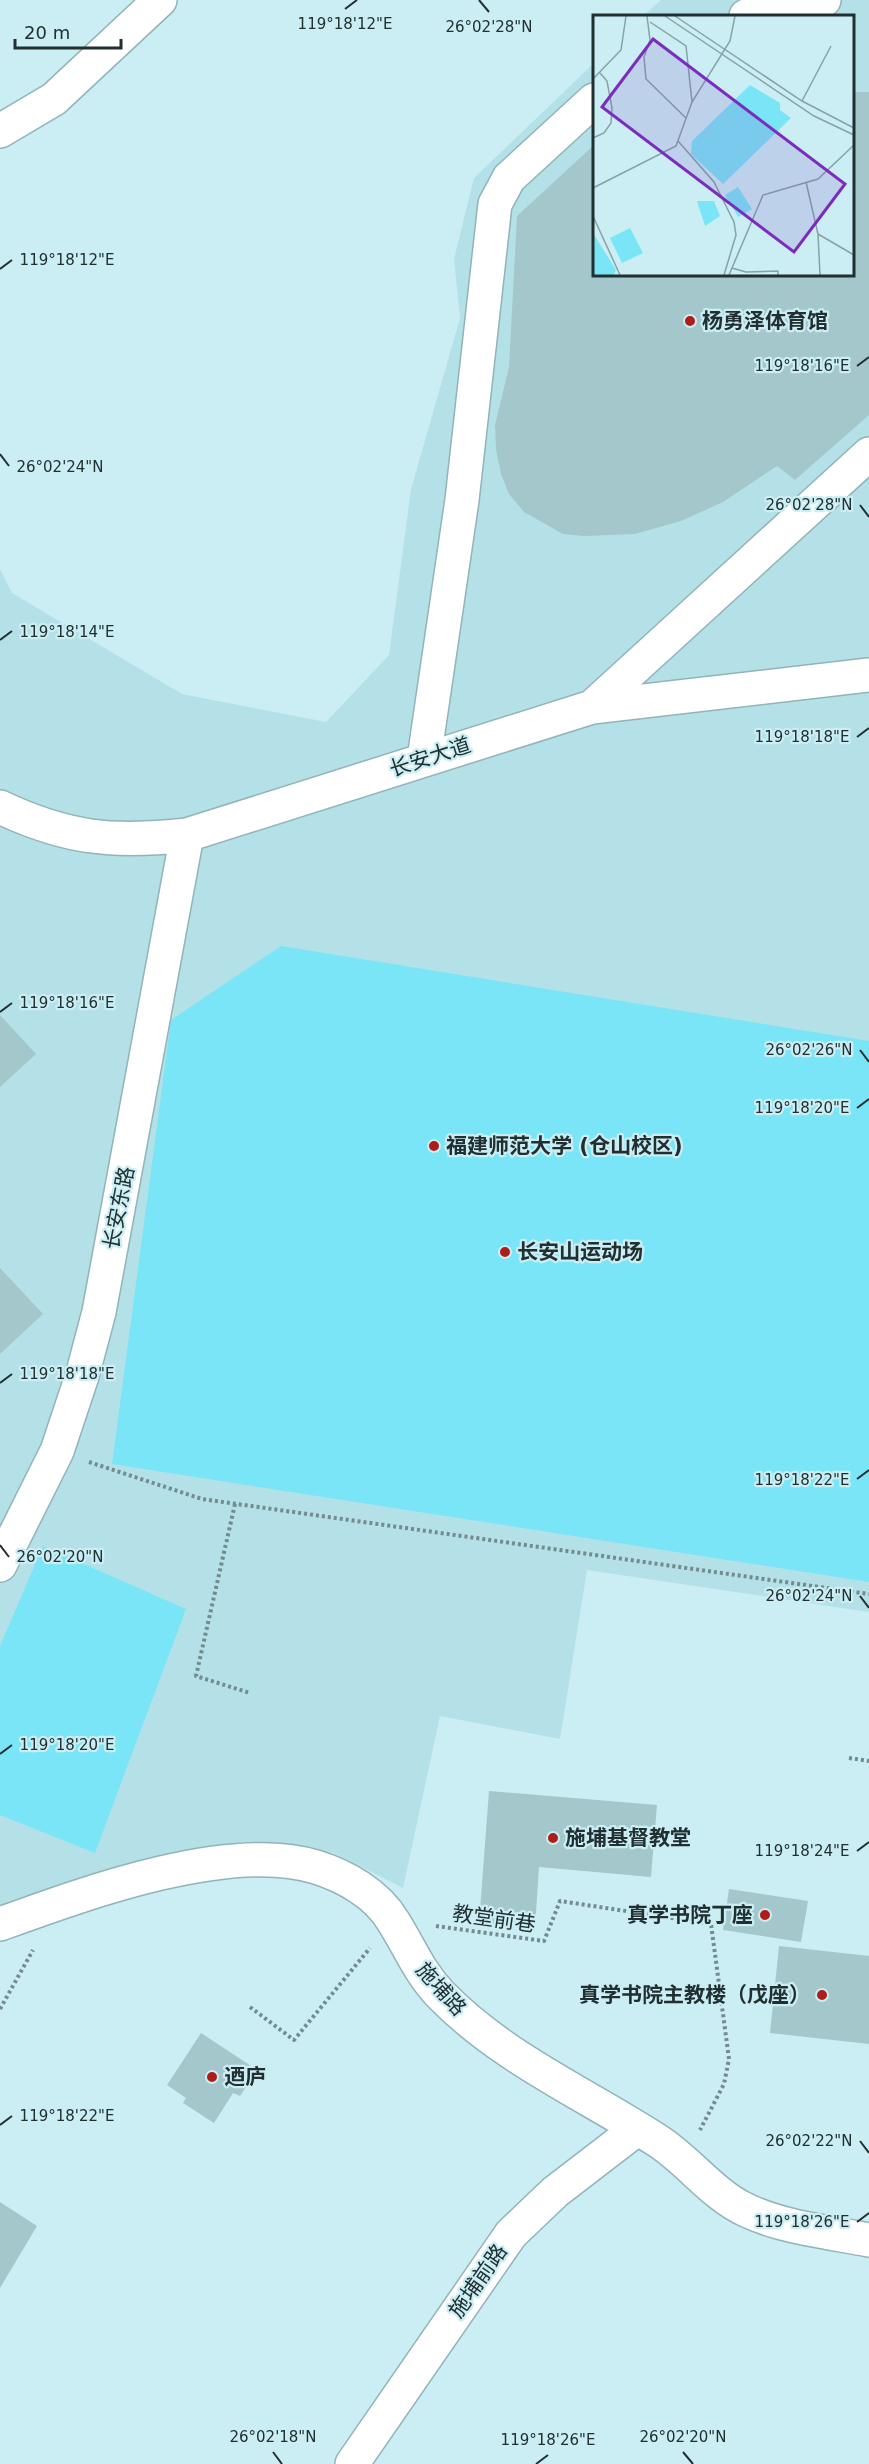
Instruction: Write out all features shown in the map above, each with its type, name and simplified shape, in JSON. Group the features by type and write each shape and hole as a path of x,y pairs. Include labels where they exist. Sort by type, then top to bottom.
{"street":[{"path":"0,131 54,99 160,0"},
{"path":"756,15 776,13 824,0"},
{"path":"424,759 462,500 495,204 509,178 593,101"},
{"path":"592,707 869,454"},
{"name":"长安大道","path":"0,807 26,819 96,839 140,841 187,835 592,707 869,675"},
{"name":"长安东路","path":"0,1564 57,1451 82,1376 99,1312 187,835"},
{"name":"施埔路","path":"0,1924 57,1905 192,1868 251,1859 274,1859 314,1866 345,1880 380,1904 393,1920 425,1978 481,2032 682,2159 714,2188 745,2209 783,2223 869,2240"},
{"name":"施埔前路","path":"352,2464 511,2234 555,2192 637,2129"}],"path":[{"path":"57,1451 202,1499 869,1594"},
{"path":"235,1504 196,1676 250,1693"},
{"path":"849,1758 869,1761"},
{"name":"教堂前巷","path":"393,1920 544,1941 560,1901 711,1924 729,2059 724,2084 682,2159"},
{"path":"0,2008 57,1905"},
{"path":"250,2007 294,2040 393,1920"}],"shaded area":[{"name":"福建师范大学 (仓山校区)","path":"661,0 869,0 869,1612 587,1570 560,1739 440,1716 403,1888 332,1852 216,1848 0,1907 0,569 12,593 182,694 326,722 389,655 411,489 460,318 454,259 474,178 593,64 593,276 854,276 854,15 644,15"},
{"name":"长安山运动场","path":"281,946 869,1041 869,1582 112,1464 171,1020"},
{"path":"43,1546 186,1609 95,1853 0,1815 0,1646"}],"building":[{"name":"杨勇泽体育馆","path":"854,92 869,92 869,415 795,480 777,466 723,502 681,521 635,534 584,536 563,534 524,512 509,494 501,474 496,450 495,425 509,367 517,216 593,146 593,276 854,276"},
{"path":"0,1015 36,1054 0,1087"},
{"path":"0,1268 43,1314 0,1354"},
{"path":"489,1791 657,1805 651,1877 539,1867 535,1927 479,1923"},
{"name":"真学书院丁座","path":"729,1889 808,1901 801,1942 723,1930"},
{"name":"真学书院主教楼（戊座）","path":"779,1946 869,1956 869,2044 770,2033"},
{"name":"迺庐","path":"201,2033 257,2070 240,2096 233,2093 214,2123 183,2103 186,2098 167,2085"},
{"path":"0,2202 37,2226 0,2288"}],"place":[{"name":"杨勇泽体育馆","path":"690,321"},
{"name":"福建师范大学 (仓山校区)","path":"434,1146"},
{"name":"长安山运动场","path":"505,1252"},
{"name":"施埔基督教堂","path":"553,1838"},
{"name":"真学书院丁座","path":"765,1915"},
{"name":"真学书院主教楼（戊座）","path":"822,1995"},
{"name":"迺庐","path":"212,2077"}]}
